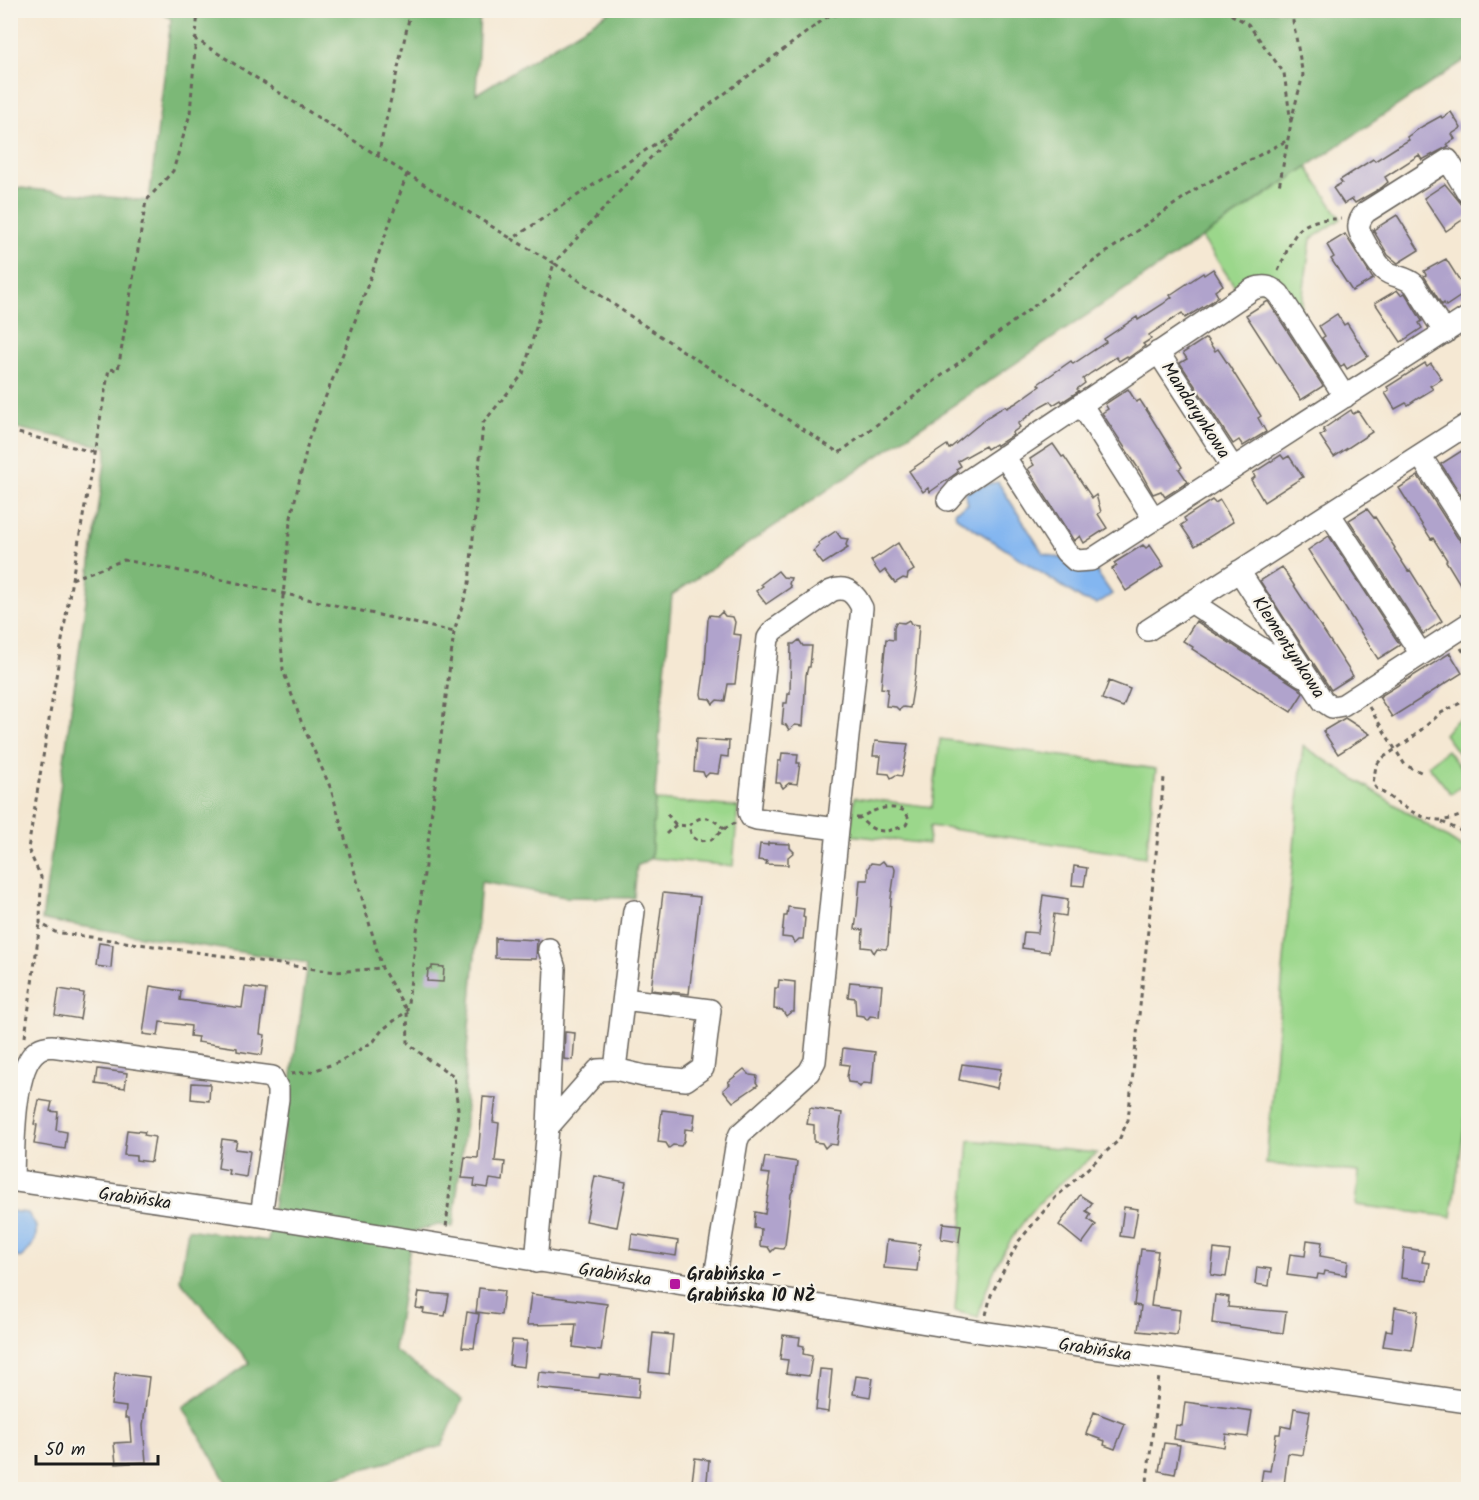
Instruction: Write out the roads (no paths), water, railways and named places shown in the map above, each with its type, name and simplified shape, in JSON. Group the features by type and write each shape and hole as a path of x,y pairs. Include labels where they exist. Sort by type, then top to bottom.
{"street":[{"path":"1445,333 1414,284 1383,269 1362,237 1359,223 1361,216 1366,212 1448,160 1468,193"},
{"name":"Mandarynkowa","path":"948,500 960,486 1253,289 1266,286 1275,290 1344,397"},
{"name":"Mandarynkowa","path":"1004,456 1066,552 1076,561 1091,560 1468,317"},
{"name":"Mandarynkowa","path":"1158,352 1233,468"},
{"path":"1081,404 1154,519"},
{"path":"1148,630 1468,424"},
{"path":"1420,455 1468,530"},
{"path":"1329,513 1421,654"},
{"name":"Klementynkowa","path":"1239,571 1323,701 1332,707 1343,705 1468,624"},
{"path":"713,1289 738,1137 809,1072 815,1061 843,823 862,608 852,593 840,588 831,591 774,630 768,638 749,812 751,817 757,819 843,823"},
{"path":"1191,602 1310,681"},
{"path":"1245,636 1268,615"},
{"path":"615,1069 634,911"},
{"path":"536,1262 548,1128 555,969 549,950"},
{"path":"548,1128 598,1070 615,1069 644,1076 686,1080 703,1068 710,1010 624,999"},
{"path":"12,1180 16,1109 21,1080 32,1055 39,1049 51,1046 272,1077 278,1089 278,1099 261,1216"},
{"name":"Grabińska","path":"12,1180 261,1216 982,1332 1468,1402"}],"water":[{"path":"998,482 1043,553 1094,568 1112,594 1097,604 1083,600 956,517 955,511 968,504 965,492"},
{"path":"10,1211 28,1213 36,1227 36,1236 32,1244 20,1258 11,1254"}],"place":[{"name":"Grabińska - Grabińska 10 NŻ","path":"675,1284"}]}
